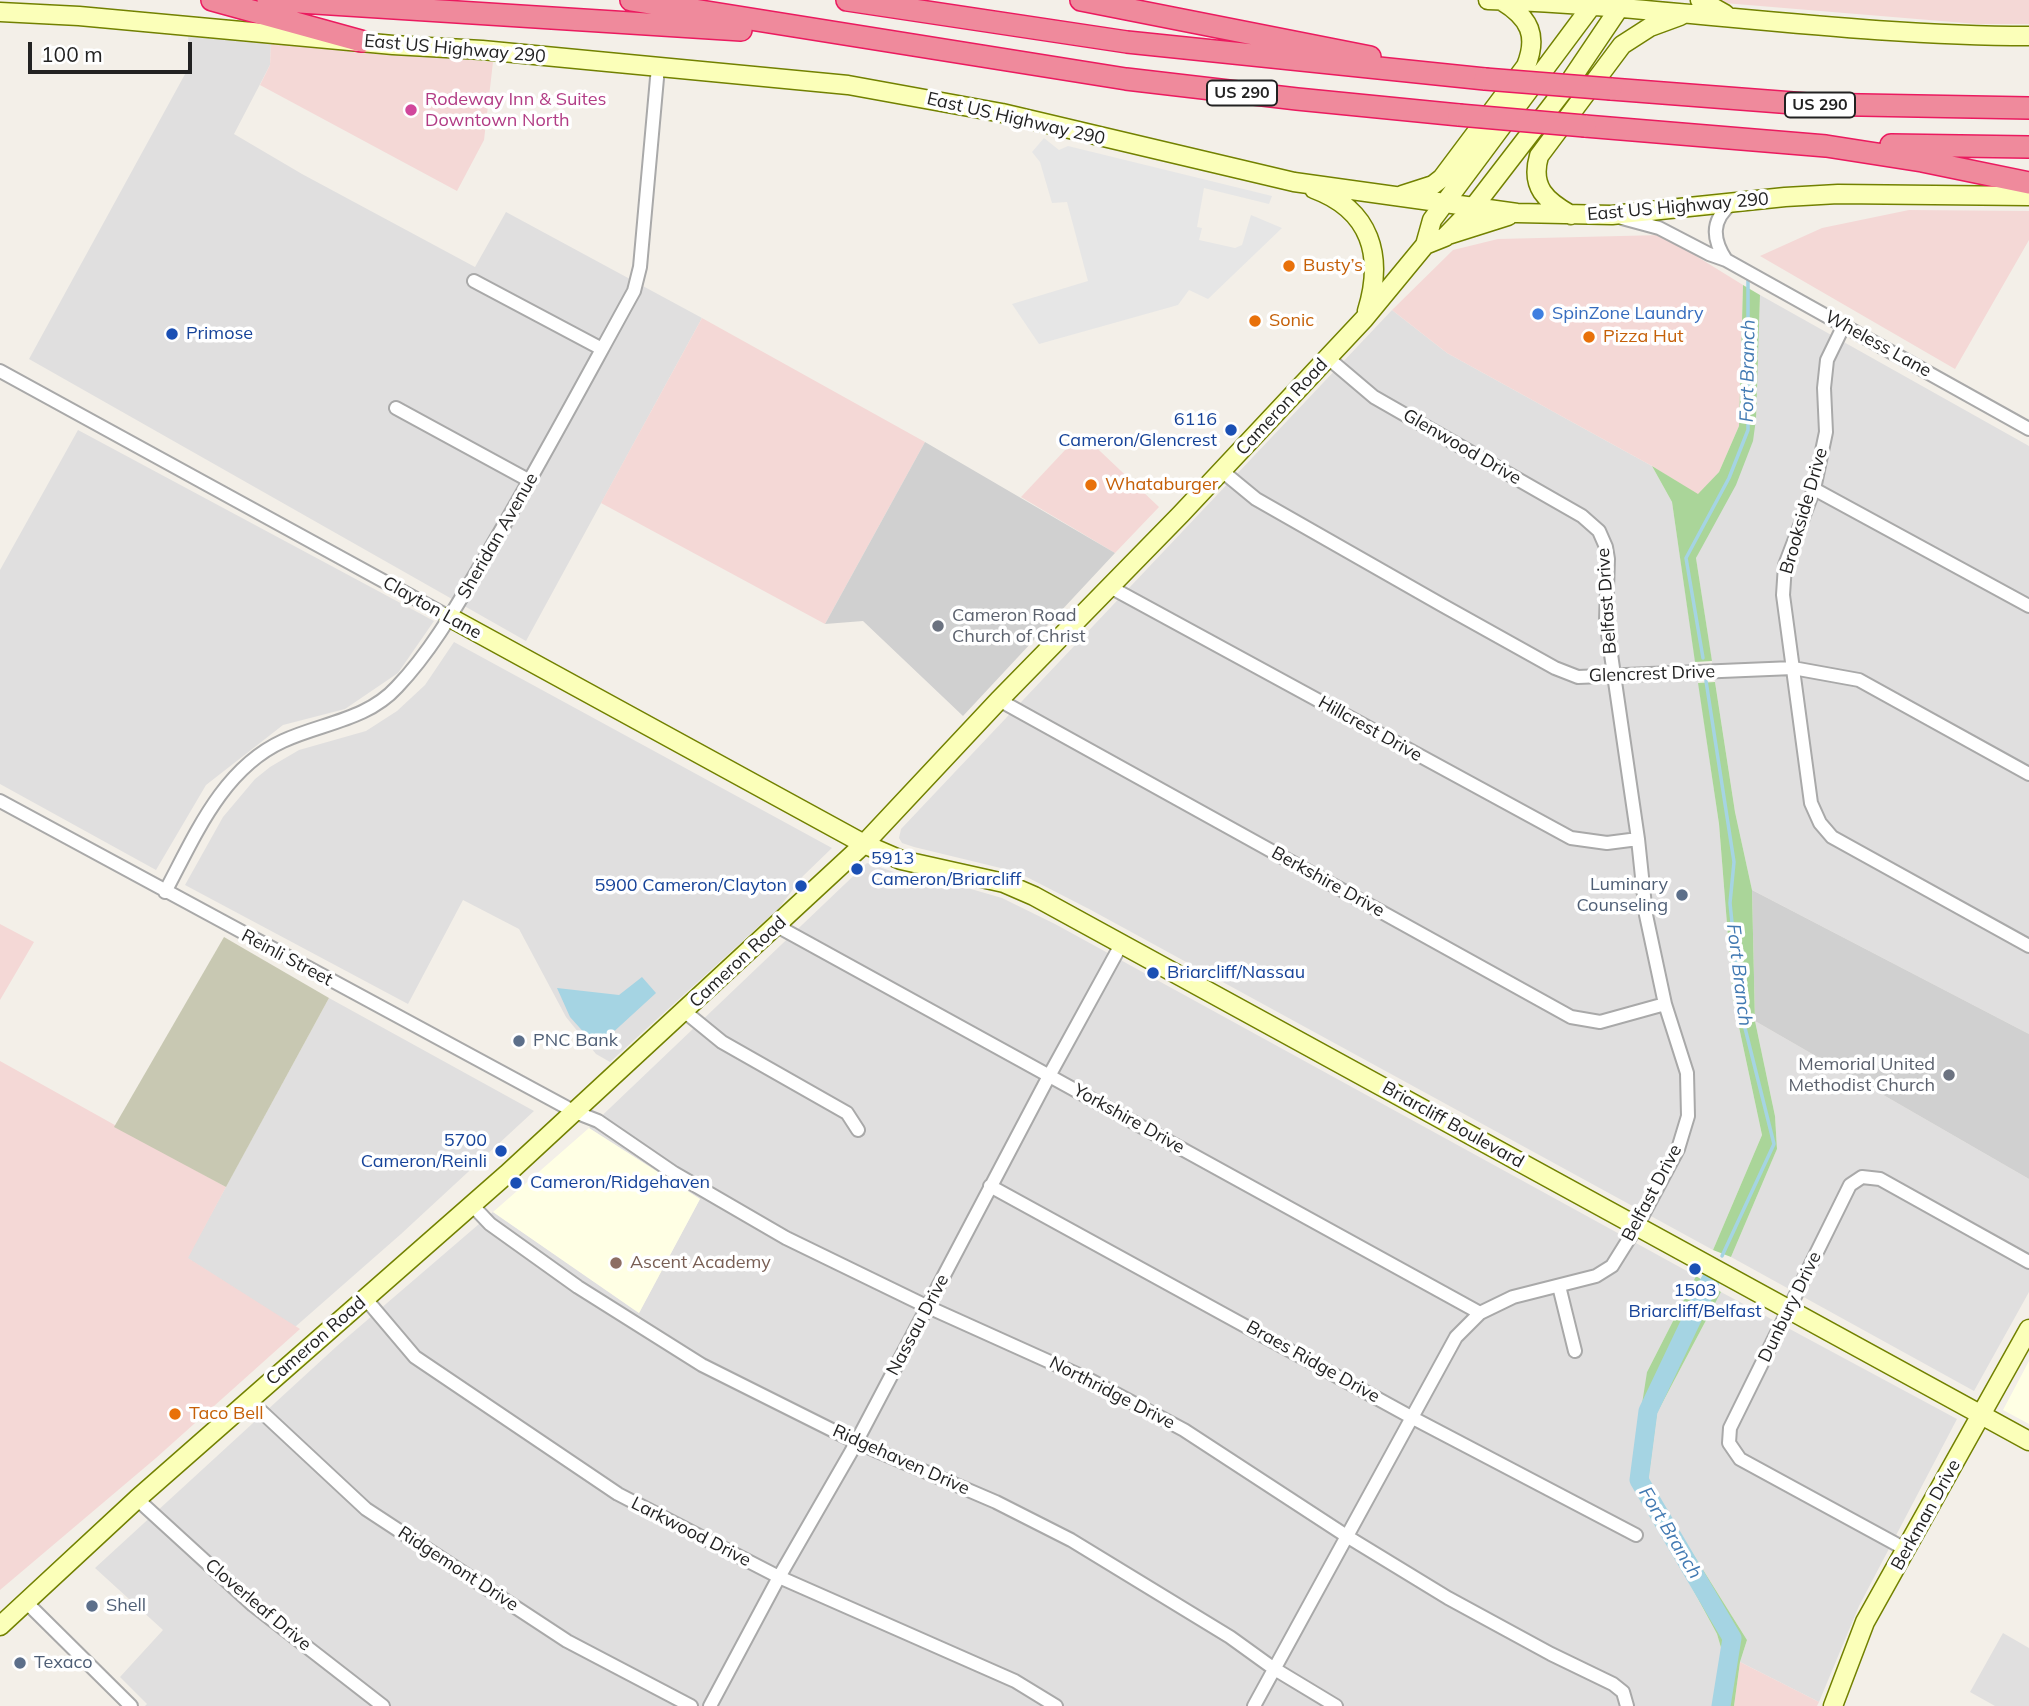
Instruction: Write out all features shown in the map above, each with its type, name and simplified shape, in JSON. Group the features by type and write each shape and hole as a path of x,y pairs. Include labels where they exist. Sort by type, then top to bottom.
{"highway":[{"path":"212,0 361,41"},
{"name":"US 290","path":"268,0 657,23 906,44 1126,79 1297,99 1709,138 1826,146 2029,147"},
{"path":"631,0 906,44"},
{"path":"847,0 1140,44 1430,72"},
{"name":"US 290","path":"1081,0 1350,51 1430,72 1485,79 1806,104 2029,108"},
{"path":"1826,146 1911,159 2029,183"}],"main road":[{"path":"1488,0 1622,4 1734,18 1928,33 2029,36"},
{"path":"1700,0 1734,18"},
{"path":"1395,196 1423,189 1442,178 1526,66 1532,45 1529,26 1515,9 1502,1"},
{"name":"Cameron Road","path":"0,1626 137,1499 575,1112 864,844 1364,319 1425,245 1432,220 1594,3"},
{"name":"Cameron Road","path":"1425,245 1445,237 1472,209 1558,99 1622,4"},
{"name":"East US Highway 290","path":"0,12 79,16 808,80 1002,113 1294,182 1472,209 1573,216 1612,215 1838,194 2029,196"},
{"path":"1573,216 1545,198 1537,177 1539,156 1622,45 1650,27 1687,14"},
{"path":"1294,182 1345,205 1366,231 1373,249 1375,266 1374,283 1364,319"},
{"path":"1445,237 1517,213"},
{"name":"Clayton Lane","path":"449,617 864,844"},
{"name":"Briarcliff Boulevard","path":"864,844 901,860 1004,883 1034,896 2029,1441"},
{"name":"Berkman Drive","path":"1833,1706 1865,1622 2029,1329"}],"street":[{"name":"Sheridan Avenue","path":"165,892 210,808 243,767 283,741 368,710 395,690 421,661 449,617 530,481 634,291 639,276 658,67"},
{"path":"1726,260 1716,242 1715,224 1723,210 1733,202"},
{"name":"Wheless Lane","path":"1612,215 1659,228 1726,260 2029,429"},
{"path":"474,281 602,349"},
{"name":"Brookside Drive","path":"1844,325 1827,360 1824,388 1826,432 1814,489 1785,565 1783,595 1811,803 1820,823 1832,837 2029,946"},
{"name":"Glenwood Drive","path":"1328,358 1374,397 1582,516 1599,531"},
{"name":"Clayton Lane","path":"0,371 449,617"},
{"path":"396,408 530,481"},
{"name":"Glencrest Drive","path":"1222,471 1256,499 1555,668 1578,677 1793,668 1859,680 2029,774"},
{"path":"1814,489 2029,606"},
{"name":"Belfast Drive","path":"1254,1706 1456,1337 1480,1313 1513,1297 1596,1276 1612,1266 1637,1226 1678,1149 1688,1116 1687,1073 1665,1004 1646,915 1638,839 1606,620 1608,559 1599,531"},
{"name":"Hillcrest Drive","path":"1110,587 1571,838 1607,843 1638,839"},
{"name":"Berkshire Drive","path":"999,700 1571,1017 1600,1023 1665,1004"},
{"name":"Reinli Street","path":"0,801 575,1112"},
{"name":"Yorkshire Drive","path":"777,926 1480,1313"},
{"name":"Nassau Drive","path":"710,1706 856,1442 990,1186 1122,943"},
{"path":"684,1011 722,1042 847,1112 858,1130"},
{"name":"Northridge Drive","path":"575,1112 598,1121 674,1173 786,1238 928,1307 1090,1380 1184,1430 1348,1537 1448,1598 1613,1684 1623,1692 1627,1706"},
{"name":"Dunbury Drive","path":"1907,1550 1740,1459 1729,1443 1730,1428 1850,1185 1862,1177 1880,1180 2029,1262"},
{"name":"Braes Ridge Drive","path":"990,1186 1410,1417 1636,1535"},
{"name":"Ridgehaven Drive","path":"472,1205 490,1224 578,1287 702,1365 856,1442 996,1502 1071,1540 1230,1637 1273,1668 1336,1706"},
{"path":"1559,1286 1575,1351"},
{"name":"Larkwood Drive","path":"365,1298 415,1357 607,1486 779,1577 1015,1681 1056,1706"},
{"name":"Ridgemont Drive","path":"249,1400 366,1509 567,1641 691,1706"},
{"name":"Cloverleaf Drive","path":"137,1499 253,1605 383,1706"},
{"path":"27,1603 131,1706"}],"shaded area":[{"path":"1720,0 2029,0 2029,24 1977,24 1724,3"},
{"path":"188,35 271,42 270,65 234,134 302,174 475,267 506,212 702,318 526,641 29,359 190,65"},
{"path":"271,42 493,62 484,140 457,191 260,85 270,65"},
{"path":"1044,138 1059,150 1068,146 1272,196 1269,204 1204,188 1197,227 1202,228 1199,240 1235,248 1242,245 1251,215 1282,228 1208,299 1189,290 1178,305 1039,344 1012,304 1088,281 1067,202 1052,203 1040,162 1032,152"},
{"path":"1909,210 2029,211 2029,240 1955,369 1760,256 1822,228"},
{"path":"1662,235 1743,285 1739,426 1719,472 1698,495 1652,466 1447,353 1392,310 1453,250 1498,239"},
{"path":"1760,295 2029,446 2029,1034 1752,890 1735,812 1696,558 1756,419"},
{"path":"1392,310 1447,353 1652,466 1672,502 1719,824 1733,999 1762,1135 1713,1250 1017,872 914,847 902,843 899,838 901,829"},
{"path":"702,318 925,442 825,624 601,503"},
{"path":"78,430 434,621 398,673 345,709 283,725 206,785 156,870 0,784 0,570"},
{"path":"1081,433 1159,507 1115,553 1021,497"},
{"path":"925,442 1115,553 963,716 863,621 825,624"},
{"path":"454,642 832,848 803,876 779,908 610,1062 596,1054 566,1017 519,929 463,900 408,1004 185,885 223,817 255,779 299,750 366,731 397,711 425,685"},
{"path":"867,863 921,881 971,889 1002,898 1055,924 1696,1276 1647,1372 1642,1497 1717,1634 1724,1658 1715,1706 145,1706 147,1704 120,1677 163,1630 95,1568 337,1346 493,1212 639,1313 700,1199 589,1128"},
{"path":"1752,890 2029,1034 2029,1179 1755,1021"},
{"path":"0,924 34,942 0,1000"},
{"path":"224,937 329,998 226,1187 114,1127"},
{"path":"329,998 534,1111 295,1327 187,1258"},
{"path":"1755,1021 2029,1179 2029,1292 1974,1391 1731,1257 1777,1149 1775,1116"},
{"path":"0,1061 226,1187 188,1258 300,1329 156,1458 0,1590"},
{"name":"Ascent Academy","path":"589,1128 700,1199 639,1313 493,1212"},
{"path":"1721,1292 1957,1419 1859,1606 1819,1702 1740,1662 1747,1640 1648,1482 1657,1413"},
{"path":"2029,1361 2029,1424 2003,1410"},
{"path":"2003,1633 2029,1648 2029,1706 1995,1706 1970,1692"},
{"path":"1740,1662 1819,1702 1817,1706 1734,1706"}],"green space":[{"path":"1743,285 1760,295 1756,419 1753,441 1736,485 1696,558 1712,661 1695,662 1672,502 1652,466 1698,494 1719,472 1739,426"},
{"path":"1715,682 1735,812 1752,890 1755,1021 1775,1116 1777,1149 1731,1257 1713,1250 1762,1135 1733,999 1719,824 1698,683"},
{"path":"1696,1276 1721,1292 1657,1413 1648,1482 1747,1640 1740,1662 1734,1706 1715,1706 1724,1658 1717,1634 1631,1475 1647,1372"}],"water":[{"path":"642,977 656,993 597,1047 570,1017 557,988 619,995"}],"waterway":[{"name":"Fort Branch","path":"1703,658 1686,558 1729,478 1748,430 1748,279"},
{"name":"Fort Branch","path":"1706,681 1734,862 1730,903 1741,1012 1774,1144 1722,1256"},
{"name":"Fort Branch","path":"1710,1281 1648,1411 1639,1480 1732,1638 1721,1706"}],"place":[{"name":"Rodeway Inn & Suites Downtown North","path":"411,110"},
{"name":"Busty’s","path":"1289,266"},
{"name":"SpinZone Laundry","path":"1538,314"},
{"name":"Sonic","path":"1255,321"},
{"name":"Primose","path":"172,334"},
{"name":"Pizza Hut","path":"1589,337"},
{"name":"6116 Cameron/Glencrest","path":"1231,430"},
{"name":"Whataburger","path":"1091,485"},
{"name":"Cameron Road Church of Christ","path":"938,626"},
{"name":"5913 Cameron/Briarcliff","path":"857,869"},
{"name":"5900 Cameron/Clayton","path":"801,886"},
{"name":"Luminary Counseling","path":"1682,895"},
{"name":"Briarcliff/Nassau","path":"1153,973"},
{"name":"PNC Bank","path":"519,1041"},
{"name":"Memorial United Methodist Church","path":"1949,1075"},
{"name":"5700 Cameron/Reinli","path":"501,1151"},
{"name":"Cameron/Ridgehaven","path":"516,1183"},
{"name":"Ascent Academy","path":"616,1263"},
{"name":"1503 Briarcliff/Belfast","path":"1695,1269"},
{"name":"Taco Bell","path":"175,1414"},
{"name":"Shell","path":"92,1606"},
{"name":"Texaco","path":"20,1663"}]}
